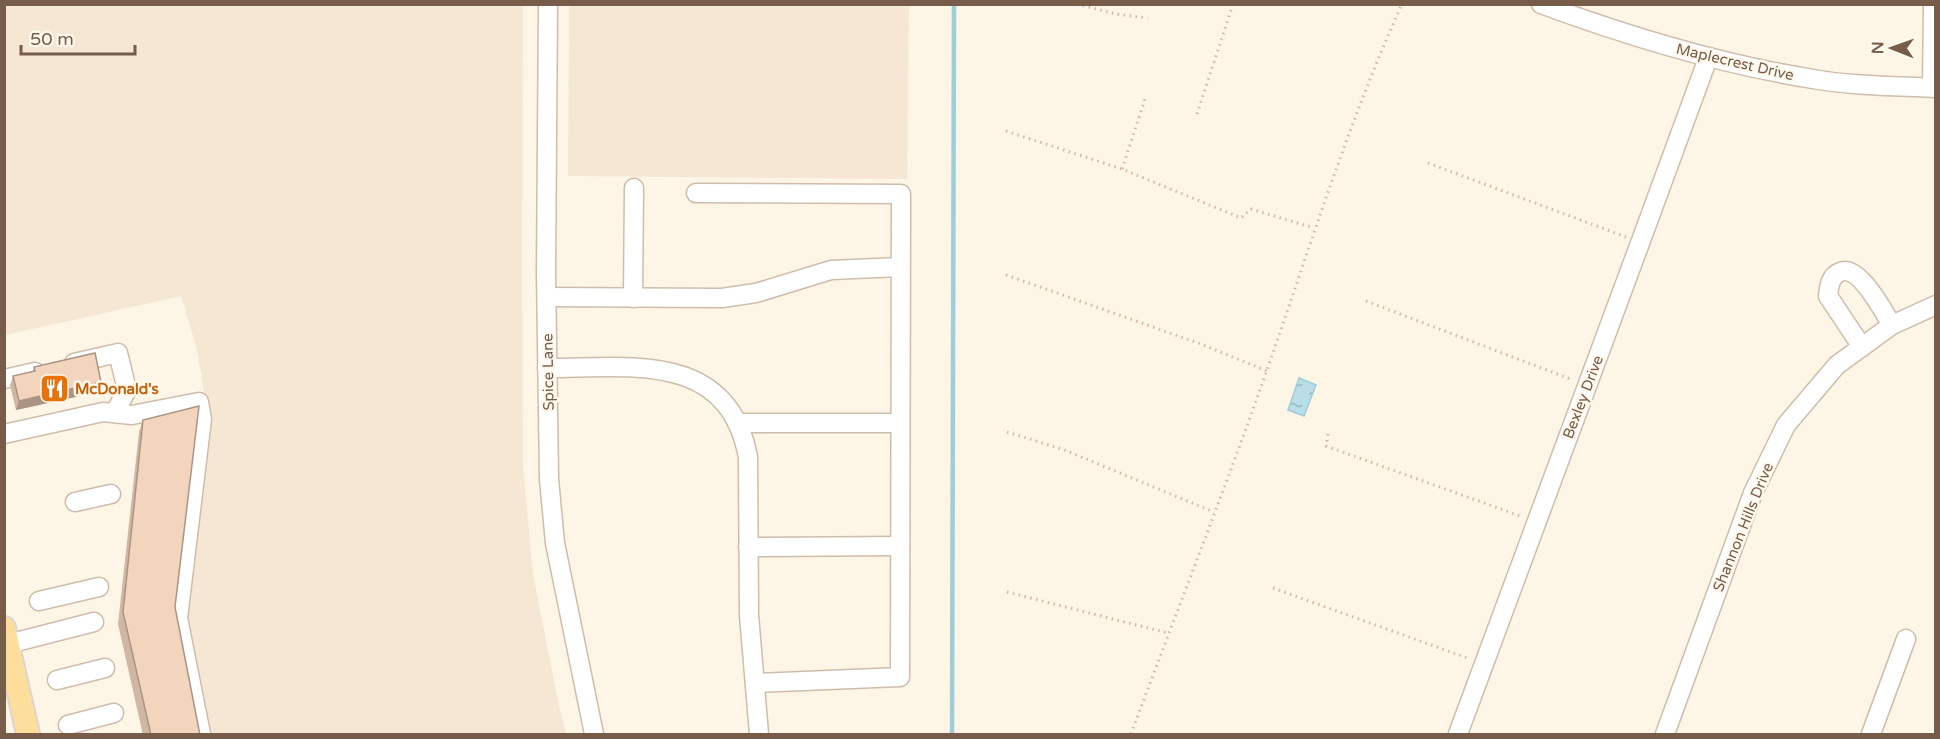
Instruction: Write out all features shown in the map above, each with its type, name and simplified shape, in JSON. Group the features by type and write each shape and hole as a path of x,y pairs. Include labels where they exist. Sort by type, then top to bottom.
{"main road":[{"path":"6,639 28,735"}],"street":[{"name":"Spice Lane","path":"548,4 549,479 555,543 594,735"},
{"name":"Maplecrest Drive","path":"1540,4 1595,24 1708,58 1815,80 1877,86 1934,88"},
{"path":"1933,4 1934,88"},
{"name":"Bexley Drive","path":"1458,735 1708,58"},
{"path":"633,298 634,188"},
{"path":"696,193 901,194 900,677 755,683"},
{"path":"547,297 740,297 831,270 900,267"},
{"path":"1862,347 1828,296 1833,276 1841,271 1851,271 1859,277 1892,325"},
{"name":"Shannon Hills Drive","path":"1665,735 1753,493 1786,425 1837,365 1892,325 1935,305"},
{"path":"4,379 118,353 127,390 115,412"},
{"path":"547,368 644,368 662,369 681,374 692,378 710,390 724,403 737,423 748,457 749,615 759,735"},
{"path":"4,434 103,412 132,415 199,402 202,419 178,618 201,735"},
{"path":"737,423 899,423"},
{"path":"75,502 111,494"},
{"path":"748,547 899,546"},
{"path":"39,601 99,587"},
{"path":"6,639 94,622"},
{"path":"1871,735 1906,639"},
{"path":"57,680 105,668"},
{"path":"68,725 114,713"}],"path":[{"path":"1077,4 1116,14 1148,18"},
{"path":"1197,114 1233,4"},
{"path":"1131,735 1266,371 1314,228 1375,63 1402,4"},
{"path":"1122,169 1145,99"},
{"path":"1006,131 1122,169 1241,218 1251,208 1314,228"},
{"path":"1428,163 1640,242"},
{"path":"1006,275 1201,344 1266,371"},
{"path":"1366,301 1588,386"},
{"path":"1007,432 1062,449 1214,512"},
{"path":"1328,434 1326,446 1536,521"},
{"path":"1273,588 1483,664"},
{"path":"1007,592 1168,633"}],"shaded area":[{"path":"4,5 523,5 523,466 533,575 566,734 211,734 187,621 208,417 197,349 181,296 5,335"},
{"path":"569,5 909,5 907,179 568,176"}],"water":[{"path":"1299,378 1316,385 1304,416 1288,410"}],"building":[{"name":"McDonald's","path":"95,353 101,382 19,401 13,376 35,371 34,367"},
{"path":"199,406 175,607 200,735 151,735 123,612 143,420"}],"waterway":[{"path":"952,734 954,4"}],"place":[{"name":"McDonald's","path":"54,389"}]}
